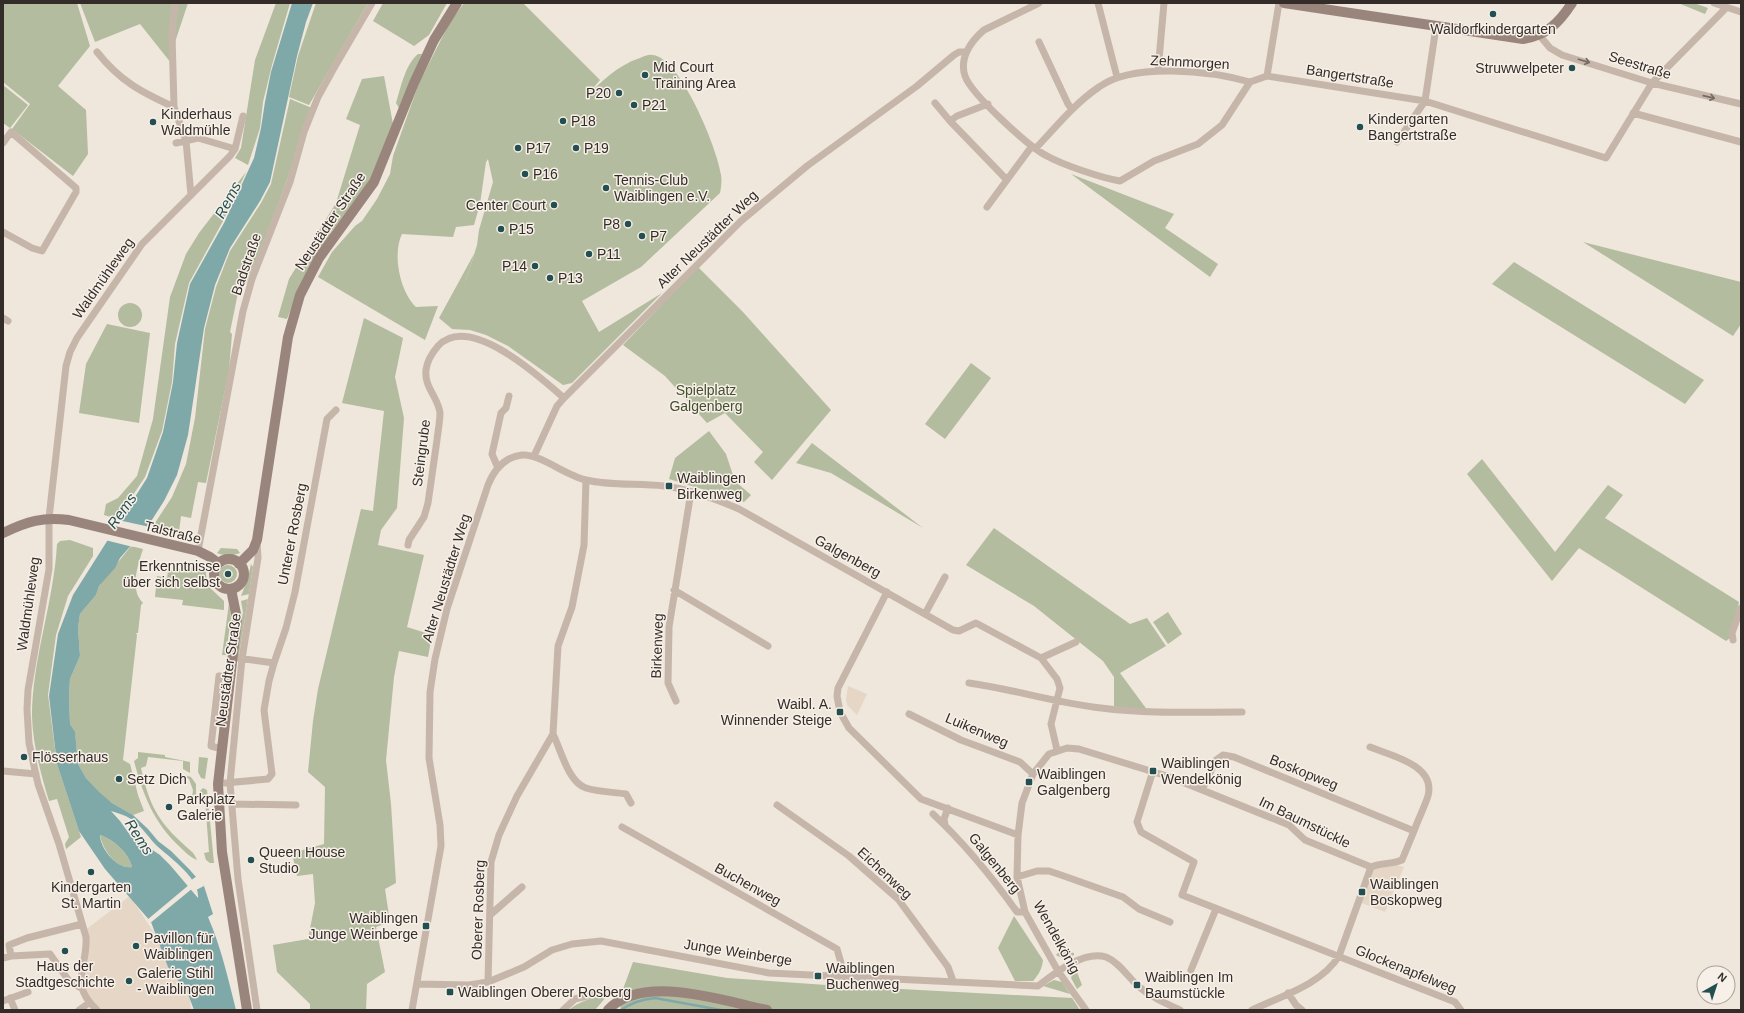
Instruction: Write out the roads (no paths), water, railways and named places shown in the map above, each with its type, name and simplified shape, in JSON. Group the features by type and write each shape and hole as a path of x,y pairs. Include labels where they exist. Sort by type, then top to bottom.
{"street":[{"path":"175,3 172,34 174,107 186,141 191,195"},
{"name":"Badstraße","path":"198,551 243,311 252,279 290,182 304,132 318,97 372,3"},
{"name":"Neustädter Straße","path":"257,1010 250,995 231,905 222,852 218,782 230,677 237,658 257,566 257,540 288,337 300,295 319,258 374,182 414,83 434,40 457,3"},
{"path":"1039,3 984,30 970,43 966,52 964,69 965,75 971,86 1006,124 1050,158 1120,181 1154,161 1198,144 1222,125 1250,82"},
{"path":"1098,3 1117,77"},
{"path":"1158,71 1164,3"},
{"path":"1267,76 1279,3"},
{"path":"1284,3 1515,39 1540,36 1557,23 1572,3"},
{"path":"1714,3 1741,12"},
{"path":"1726,8 1652,83 1633,113 1741,142"},
{"path":"1397,142 1425,101 1436,27"},
{"name":"Seestraße","path":"1540,36 1550,48 1562,55 1652,83 1741,104"},
{"path":"1039,42 1068,104 1072,109"},
{"path":"97,52 108,67 123,80 139,91 174,107"},
{"name":"Alter Neustädter Weg","path":"412,1010 418,984 441,846 440,825 429,758 430,692 435,659 447,609 484,495 492,475 508,458 526,454 534,456 557,406 564,398 741,221 806,166 917,86 954,55 959,52 966,52"},
{"name":"Zehnmorgen","path":"987,207 1034,147 1072,109 1099,86 1117,77 1158,71 1225,75 1250,82"},
{"name":"Bangertstraße","path":"1250,82 1267,76 1425,101 1606,158 1633,113"},
{"path":"936,103 950,121 1007,180"},
{"path":"950,121 957,116 988,104"},
{"name":"Waldmühleweg","path":"81,988 82,964 87,948 82,924 36,774 29,738 28,690 49,570 49,518 66,366 70,352 77,338 142,244 230,156 235,149 243,116"},
{"path":"3,143 11,132 76,188 76,192 59,225 42,250 32,248 3,232"},
{"path":"176,143 198,138 235,149"},
{"name":"Steingrube","path":"408,545 409,540 424,517 428,503 440,413 427,384 426,371 428,361 440,343 453,337 477,338 494,346 542,378 564,398"},
{"path":"498,468 492,454 501,413 506,408 509,396"},
{"name":"Unterer Rosberg","path":"218,782 233,783 268,779 272,774 264,710 268,680 286,628 328,419 336,410"},
{"name":"Galgenberg","path":"534,456 567,473 586,480 663,486 714,498 740,509 887,592 838,688 837,696 840,712 849,728 921,799 1018,835"},
{"name":"Oberer Rosberg","path":"586,480 584,545 572,608 558,646 553,734 564,762 577,782 586,788 626,794 631,803"},
{"name":"Birkenweg","path":"676,701 668,683 669,628 691,492"},
{"name":"Talstraße","path":"3,533 20,525 49,518 69,520 198,551 210,556 218,563"},
{"name":"Neustädter Straße","path":"239,564 253,550 257,540"},
{"path":"230,559 239,564 242,568 243,578 238,586 231,589 223,588 216,582 214,573 218,563 230,559"},
{"path":"925,614 945,577"},
{"name":"Neustädter Straße","path":"231,589 237,619 237,658 233,783 230,804 242,904 250,995 247,1010"},
{"path":"674,590 768,646"},
{"path":"887,592 953,630 959,631 976,623 1041,658 1057,679 1060,688 1051,724 1057,750 1078,748 1153,771 1137,822 1140,832 1194,862 1182,895 1339,956"},
{"path":"1733,640 1732,633 1741,608"},
{"path":"1041,658 1076,642"},
{"path":"237,658 274,663"},
{"path":"969,682 1057,702 1144,713 1242,712"},
{"name":"Luikenweg","path":"909,714 961,740 1020,762 1033,774"},
{"name":"Oberer Rosberg","path":"488,982 491,862 499,835 517,796 553,734"},
{"path":"1252,1010 1324,975 1332,968 1339,956 1371,867 1382,862 1392,864 1402,860 1428,795 1428,779 1418,767 1370,747"},
{"name":"Wendelkönig","path":"1057,750 1049,754 1033,774 1022,802 1018,835 1017,877 1025,912 1058,971 1086,1010"},
{"name":"Boskopweg","path":"1202,790 1216,760 1223,755 1234,757 1414,831"},
{"path":"3,771 36,774"},
{"name":"Im Baumstückle","path":"1153,771 1289,825 1305,840 1371,867"},
{"path":"230,804 296,805"},
{"name":"Eichenweg","path":"777,805 849,856 898,899 948,967 953,981"},
{"path":"945,825 944,819 948,808"},
{"name":"Galgenberg","path":"933,814 945,825 990,875 1017,912 1025,912"},
{"name":"Buchenweg","path":"622,827 837,948 840,963 839,976"},
{"path":"1017,877 1048,871 1062,875 1123,897 1138,909 1170,922"},
{"path":"490,915 522,887"},
{"path":"231,905 242,904"},
{"path":"1192,970 1216,909"},
{"path":"11,956 9,945 28,938 82,924"},
{"name":"Junge Weinberge","path":"418,984 469,985 488,982 524,967 552,950 572,944 601,941 769,973 1038,986 1058,971"},
{"path":"3,958 11,956 50,954 69,981 81,988 89,1003 97,1010"},
{"path":"1058,971 1077,961 1098,956 1107,958 1115,962 1148,994 1180,1010"},
{"name":"Glockenapfelweg","path":"1339,956 1455,1002 1461,1010"},
{"path":"608,1010 613,1005 634,994 662,990 767,1010"},
{"path":"563,1010 574,999 608,991"},
{"path":"15,1010 6,999 28,992"},
{"path":"1288,993 1296,1005 1302,1010"},
{"path":"79,1010 89,1003"}],"water":[{"path":"292,3 313,3 306,22 297,56 270,182 260,201 230,248 215,285 204,328 188,435 177,475 164,501 148,526 120,558 115,568 99,586 96,595 80,614 78,628 80,656 70,679 70,724 75,732 78,764 86,778 112,803 133,815 158,841 171,851 189,869 204,886 213,914 208,917 213,928 227,974 236,1010 194,1010 188,994 168,967 151,922 105,869 79,831 57,764 49,696 58,634 73,595 147,478 163,432 173,382 177,343 190,284 224,223 254,158 271,72","holes":["111,811 126,816 135,822 155,844 182,868 194,883 198,898 170,865 160,855 130,835","100,835 120,847 128,857 132,867 126,867 115,862 106,852"]}],"waterway":[{"path":"621,1010 629,1005 646,999 655,998 721,1010"}],"place":[{"name":"Waldorfkindergarten","path":"1493,14"},
{"name":"Struwwelpeter","path":"1572,68"},
{"name":"Mid Court Training Area","path":"645,75"},
{"name":"P20","path":"619,93"},
{"name":"P21","path":"634,105"},
{"name":"P18","path":"563,121"},
{"name":"Kinderhaus Waldmühle","path":"153,122"},
{"name":"Kindergarten Bangertstraße","path":"1360,127"},
{"name":"P17","path":"518,148"},
{"name":"P19","path":"576,148"},
{"name":"P16","path":"525,174"},
{"name":"Tennis-Club Waiblingen e.V.","path":"606,188"},
{"name":"Center Court","path":"554,205"},
{"name":"P8","path":"628,224"},
{"name":"P15","path":"501,229"},
{"name":"P7","path":"642,236"},
{"name":"P11","path":"589,254"},
{"name":"P14","path":"535,266"},
{"name":"P13","path":"550,278"},
{"name":"Waiblingen Birkenweg","path":"669,486"},
{"name":"Erkenntnisse über sich selbst","path":"228,574"},
{"name":"Waibl. A. Winnender Steige","path":"840,712"},
{"name":"Flösserhaus","path":"24,757"},
{"name":"Waiblingen Wendelkönig","path":"1153,771"},
{"name":"Setz Dich","path":"119,779"},
{"name":"Waiblingen Galgenberg","path":"1029,782"},
{"name":"Parkplatz Galerie","path":"169,807"},
{"name":"Queen House Studio","path":"251,860"},
{"name":"Kindergarten St. Martin","path":"91,872"},
{"name":"Waiblingen Boskopweg","path":"1362,892"},
{"name":"Waiblingen Junge Weinberge","path":"426,926"},
{"name":"Pavillon für Waiblingen","path":"136,946"},
{"name":"Haus der Stadtgeschichte","path":"65,951"},
{"name":"Waiblingen Buchenweg","path":"818,976"},
{"name":"Galerie Stihl - Waiblingen","path":"129,981"},
{"name":"Waiblingen Im Baumstückle","path":"1137,985"},
{"name":"Waiblingen Oberer Rosberg","path":"450,992"}],"water label":[{"name":"Rems","path":"228,200"},
{"name":"Rems","path":"122,511"},
{"name":"Rems","path":"139,837"}],"park label":[{"name":"Spielplatz Galgenberg","path":"706,398"}]}
